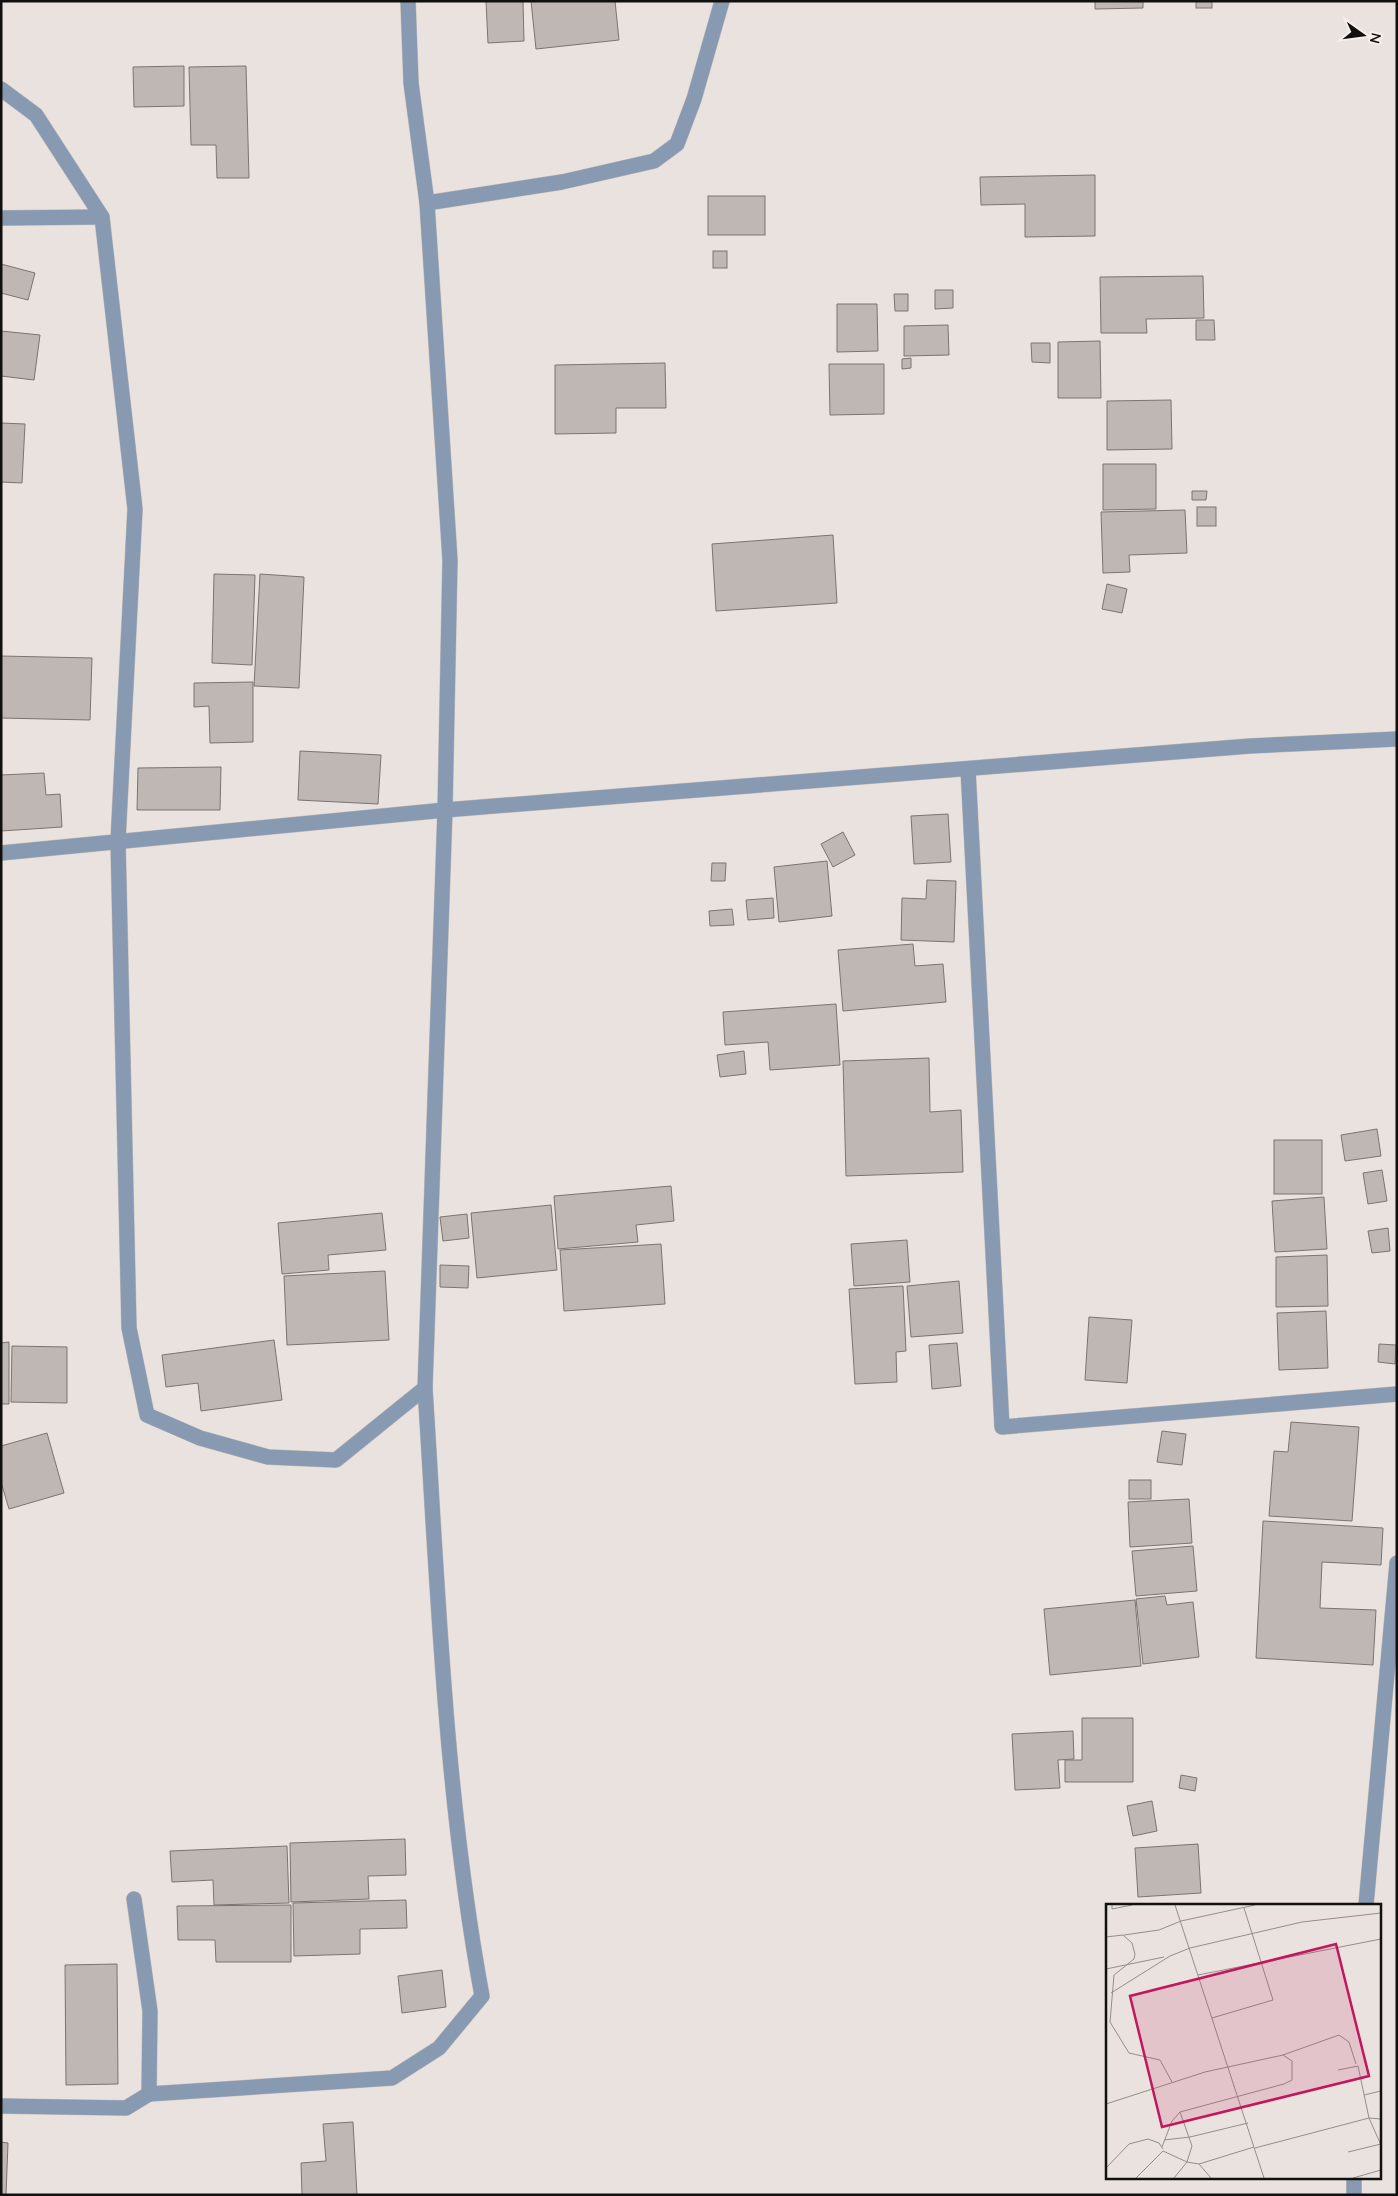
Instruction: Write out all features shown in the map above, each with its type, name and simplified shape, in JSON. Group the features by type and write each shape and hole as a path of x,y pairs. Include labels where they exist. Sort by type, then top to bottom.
{"street":[{"path":"1,2106 126,2108 149,2094 392,2078 439,2048 482,1996 469,1924 444,1694 425,1388 445,810 450,560 427,203 411,83 408,1"},
{"path":"427,203 562,182 654,162 677,144 694,99 722,1"},
{"path":"1,89 36,115 102,217 135,509 118,841 128,1328 147,1415 200,1438 268,1457 336,1460 425,1388"},
{"path":"1,218 102,217"},
{"path":"1,853 445,810 1250,746 1397,739"},
{"path":"968,769 1002,1427 1397,1394"},
{"path":"1366,1904 1397,1563"},
{"path":"134,1899 150,2011 149,2094"},
{"path":"1354,2178 1354,2195"}],"building":[{"path":"486,1 523,1 524,41 488,43"},
{"path":"531,1 615,1 619,40 536,49"},
{"path":"1095,1 1143,1 1143,8 1095,9"},
{"path":"1196,1 1212,1 1212,8 1196,8"},
{"path":"184,66 184,106 134,107 133,67"},
{"path":"246,66 249,178 217,178 216,145 191,145 189,67"},
{"path":"1095,175 1095,236 1025,237 1025,204 981,205 980,177"},
{"path":"708,196 765,196 765,235 708,235"},
{"path":"713,251 727,251 727,268 713,268"},
{"path":"1,264 35,273 28,300 1,293"},
{"path":"1203,276 1204,318 1146,319 1147,333 1101,333 1100,277"},
{"path":"935,290 953,290 953,308 935,309"},
{"path":"894,294 908,294 908,311 895,311"},
{"path":"837,304 877,304 878,351 837,352"},
{"path":"1196,320 1214,320 1215,340 1196,340"},
{"path":"948,325 949,355 904,356 904,326"},
{"path":"1,331 40,335 34,380 1,376"},
{"path":"1100,341 1101,398 1058,398 1058,342"},
{"path":"1031,343 1050,343 1050,363 1032,362"},
{"path":"911,358 911,368 902,369 902,359"},
{"path":"665,363 666,408 616,408 616,433 555,434 555,365"},
{"path":"829,364 884,364 884,414 830,415"},
{"path":"1171,400 1172,449 1107,450 1107,401"},
{"path":"1,423 25,424 22,483 1,482"},
{"path":"1103,464 1156,464 1156,509 1103,510"},
{"path":"1192,491 1207,491 1206,500 1192,500"},
{"path":"1197,507 1216,507 1216,526 1197,526"},
{"path":"1185,510 1187,553 1129,555 1130,572 1103,573 1101,512"},
{"path":"833,535 837,603 716,611 712,544"},
{"path":"214,574 255,575 252,665 212,663"},
{"path":"260,574 304,577 299,688 254,686"},
{"path":"1107,584 1127,589 1122,613 1102,609"},
{"path":"1,656 92,658 90,720 1,718"},
{"path":"253,682 253,742 210,743 209,706 194,707 194,683"},
{"path":"300,751 381,755 378,804 298,800"},
{"path":"221,767 220,810 137,810 138,768"},
{"path":"44,773 46,795 60,794 62,827 1,831 1,775"},
{"path":"948,814 951,862 914,864 911,816"},
{"path":"843,832 855,855 833,867 821,844"},
{"path":"827,861 832,916 779,922 774,867"},
{"path":"712,863 726,863 725,881 711,881"},
{"path":"927,880 956,881 954,942 901,940 902,898 926,899"},
{"path":"773,898 774,918 748,920 746,900"},
{"path":"732,909 734,925 710,926 709,911"},
{"path":"913,944 915,966 943,964 946,1002 843,1011 838,950"},
{"path":"836,1004 840,1065 770,1070 768,1042 725,1045 723,1012"},
{"path":"744,1051 746,1074 720,1077 717,1055"},
{"path":"929,1058 930,1112 961,1110 963,1172 846,1176 843,1061"},
{"path":"1377,1129 1381,1156 1345,1161 1341,1135"},
{"path":"1274,1140 1322,1140 1322,1194 1274,1194"},
{"path":"1382,1170 1387,1201 1368,1204 1363,1173"},
{"path":"671,1186 674,1221 636,1225 638,1242 558,1249 554,1196"},
{"path":"1324,1197 1327,1249 1275,1252 1272,1201"},
{"path":"551,1205 557,1270 477,1278 471,1213"},
{"path":"382,1213 386,1250 328,1255 329,1270 282,1274 278,1223"},
{"path":"467,1214 469,1238 443,1241 440,1217"},
{"path":"1388,1228 1390,1251 1372,1253 1368,1231"},
{"path":"907,1240 910,1282 854,1286 851,1244"},
{"path":"661,1244 665,1304 564,1311 560,1250"},
{"path":"1327,1255 1328,1306 1276,1307 1276,1257"},
{"path":"440,1265 469,1266 468,1288 440,1287"},
{"path":"385,1271 389,1340 287,1345 284,1276"},
{"path":"959,1281 963,1333 911,1337 907,1286"},
{"path":"903,1286 906,1351 896,1352 897,1382 855,1384 849,1289"},
{"path":"1326,1311 1328,1368 1279,1370 1277,1313"},
{"path":"1089,1317 1132,1320 1127,1383 1085,1380"},
{"path":"274,1340 282,1400 201,1411 198,1383 166,1387 162,1355"},
{"path":"9,1342 9,1404 1,1404 1,1343"},
{"path":"957,1343 961,1386 932,1389 929,1345"},
{"path":"1379,1344 1396,1345 1395,1364 1378,1362"},
{"path":"12,1346 67,1347 67,1403 11,1402"},
{"path":"1291,1422 1359,1427 1352,1521 1269,1516 1274,1451 1288,1452"},
{"path":"1162,1431 1186,1434 1182,1465 1157,1462"},
{"path":"47,1433 64,1493 9,1509 1,1482 1,1446"},
{"path":"1129,1480 1151,1480 1151,1499 1129,1499"},
{"path":"1189,1499 1192,1543 1130,1547 1128,1502"},
{"path":"1263,1521 1383,1528 1381,1565 1322,1562 1320,1608 1376,1610 1373,1665 1256,1658"},
{"path":"1193,1546 1197,1591 1136,1596 1132,1551"},
{"path":"1165,1596 1167,1605 1193,1602 1199,1657 1143,1664 1136,1599"},
{"path":"1135,1600 1141,1666 1050,1675 1044,1609"},
{"path":"1082,1718 1133,1718 1133,1782 1065,1782 1065,1760 1082,1760"},
{"path":"1073,1731 1074,1759 1058,1760 1060,1788 1015,1790 1012,1734"},
{"path":"1181,1775 1197,1778 1195,1791 1179,1788"},
{"path":"1152,1801 1157,1831 1133,1836 1127,1806"},
{"path":"405,1839 406,1875 368,1876 369,1899 291,1902 290,1843"},
{"path":"1198,1844 1201,1893 1138,1897 1135,1848"},
{"path":"287,1846 289,1903 214,1905 213,1880 172,1882 170,1851"},
{"path":"406,1900 407,1928 360,1929 360,1954 294,1956 293,1903"},
{"path":"291,1905 291,1962 216,1962 215,1940 178,1940 177,1906"},
{"path":"117,1964 118,2084 66,2085 65,1965"},
{"path":"442,1970 446,2007 402,2013 398,1976"},
{"path":"353,2122 357,2195 302,2195 301,2163 326,2161 323,2124"},
{"path":"1,2142 8,2143 6,2195 1,2195"}]}
